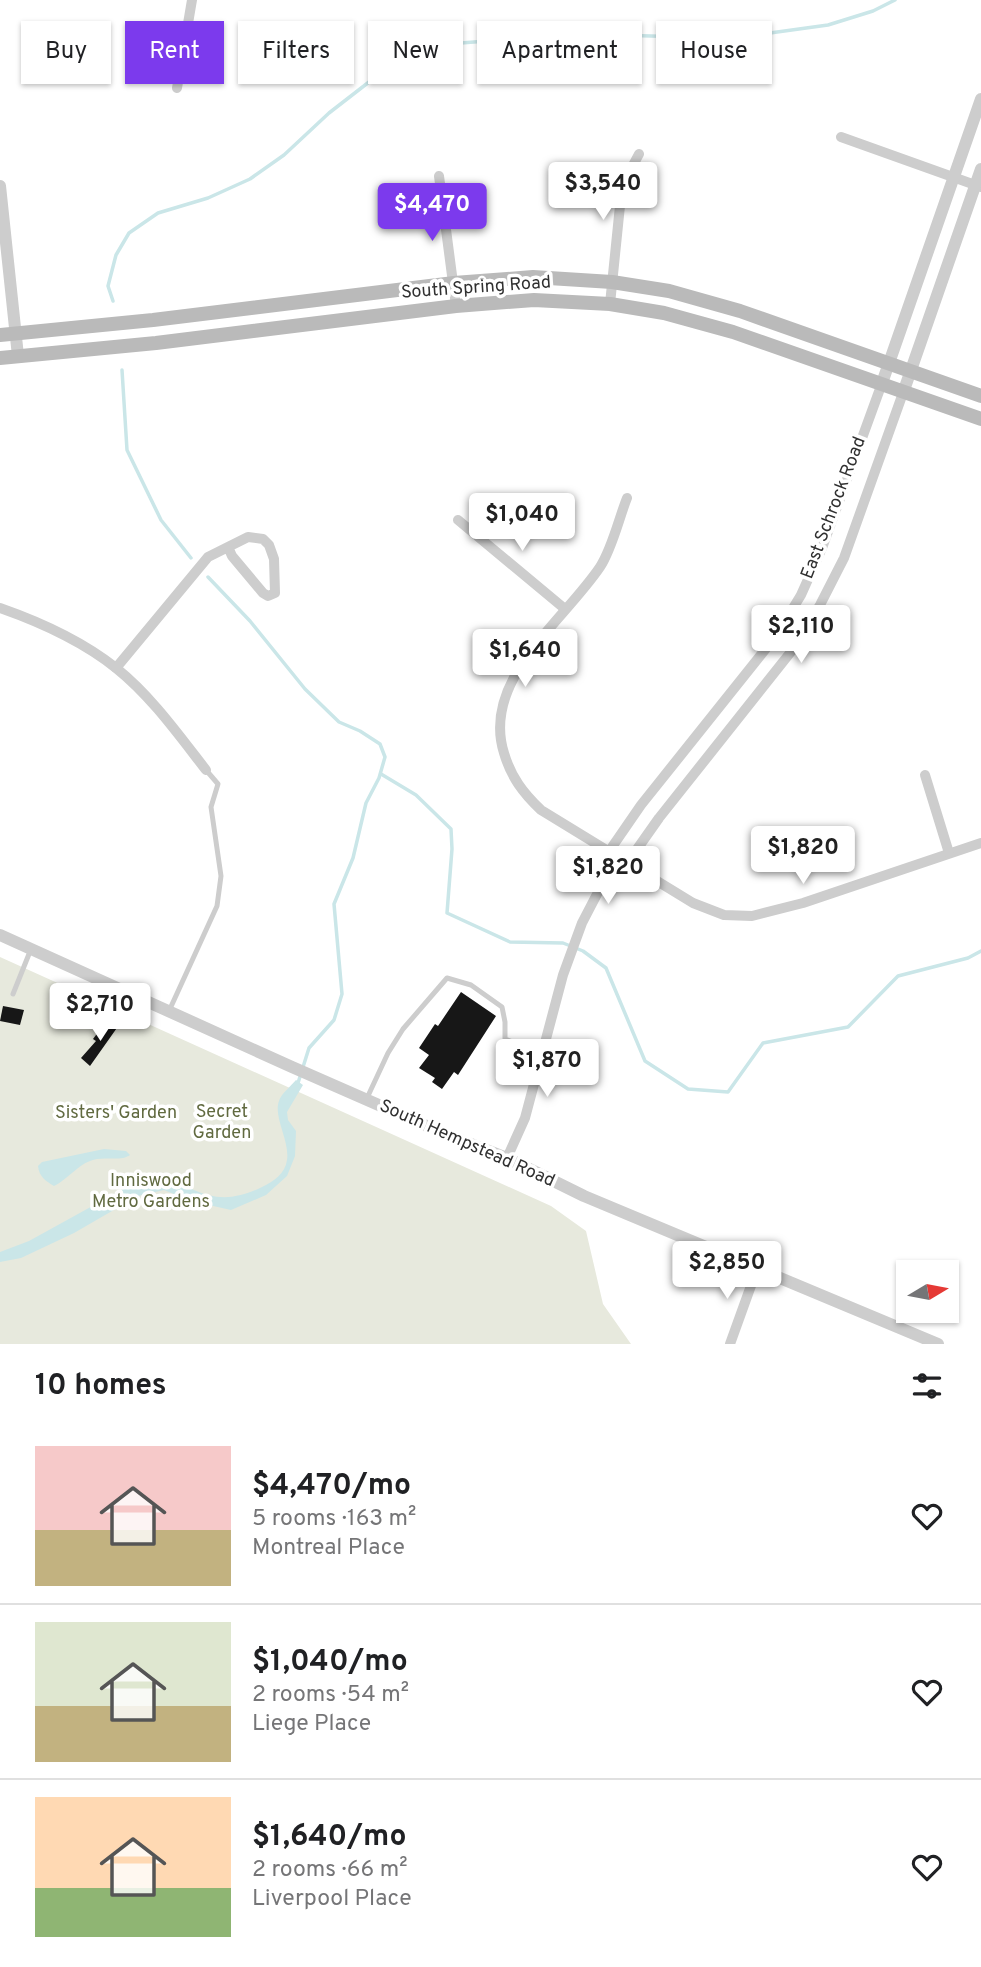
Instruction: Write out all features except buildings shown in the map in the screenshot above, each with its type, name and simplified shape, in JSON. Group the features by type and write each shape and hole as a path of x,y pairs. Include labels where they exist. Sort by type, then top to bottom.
{"main road":[{"name":"South Spring Road","path":"0,335 153,320 454,283 533,277 612,282 669,290 740,311 981,396"},
{"name":"South Spring Road","path":"0,358 169,341 456,306 534,300 610,304 664,313 733,332 981,419"}],"street":[{"path":"177,88 192,0"},
{"name":"East Schrock Road","path":"610,850 656,786 776,636 801,595 822,548 889,365 981,99"},
{"path":"841,136 978,186"},
{"path":"610,304 622,186 639,153"},
{"name":"East Schrock Road","path":"608,873 628,862 659,818 794,648 820,605 844,558 978,186 981,169"},
{"path":"439,176 456,306"},
{"path":"0,186 18,356"},
{"path":"627,498 601,566 515,673 505,696 499,722 501,746 515,782 527,797 541,810 610,850 693,904 724,915 752,916 803,903 981,843"},
{"path":"458,520 565,609"},
{"path":"116,668 208,556 248,537 256,537 269,545 274,559 275,593 272,596 263,593 232,556 228,547"},
{"path":"0,608 75,641 116,668 162,713 205,770"},
{"path":"925,775 950,853"},
{"path":"507,1158 525,1118 563,975 582,923 608,873 610,850"},
{"name":"South Hempstead Road","path":"0,935 309,1075 507,1158 584,1196 938,1344"},
{"path":"730,1344 757,1269"}],"lane":[{"path":"169,1012 217,906 221,876 211,807 218,784 205,770"},
{"path":"13,994 32,949"},
{"path":"366,1100 388,1053 403,1029 447,978 471,985 502,1007 505,1039 542,1054"}],"green space":[{"name":"Inniswood Metro Gardens","path":"0,957 551,1206 586,1231 603,1304 631,1344 0,1344"}],"water":[{"path":"296,1080 303,1085 287,1112 288,1120 296,1131 295,1156 287,1176 266,1195 231,1210 191,1201 164,1190 138,1196 74,1233 21,1258 0,1262 0,1252 29,1241 145,1177 161,1173 198,1192 221,1197 247,1193 271,1182 281,1173 287,1160 278,1114 279,1101"},
{"path":"104,1149 126,1151 130,1155 91,1161 54,1186 40,1173 38,1166 42,1162"}],"waterway":[{"path":"113,301 108,286 116,255 129,233 158,213 208,198 250,179 284,155 329,113 378,75 411,54 461,43 577,34 725,38 770,33 828,25 873,11 895,0"},
{"path":"122,370 127,450 161,520 191,558"},
{"path":"208,577 250,621 305,689 339,722 380,744 385,757 379,778 366,803 353,858 334,904 342,994 334,1020 309,1048 298,1083"},
{"path":"381,774 416,795 451,829 447,913 510,942 563,943 583,951 606,968 645,1061 688,1089 728,1092 763,1043 848,1027 898,976 968,958 981,951"}],"park label":[{"name":"Sisters' Garden","path":"116,1113"},
{"name":"Secret Garden","path":"222,1122"}]}
